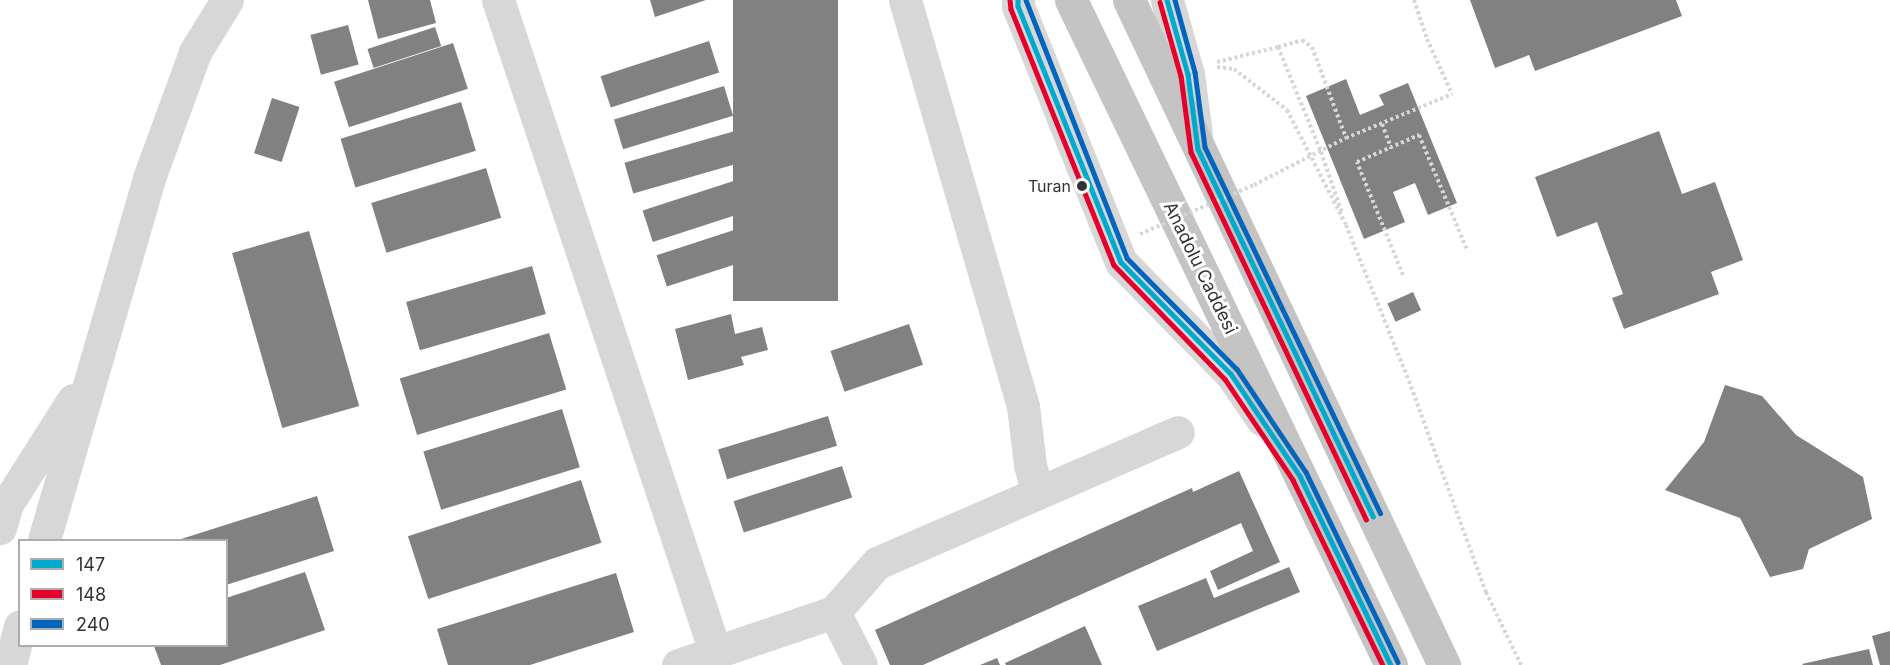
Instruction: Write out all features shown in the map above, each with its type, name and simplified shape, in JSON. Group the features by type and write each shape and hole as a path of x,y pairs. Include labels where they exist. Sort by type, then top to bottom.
{"highway":[{"name":"Anadolu Caddesi","path":"1071,0 1391,665"},
{"path":"1129,0 1444,665"}],"lane":[{"path":"44,539 149,178 195,52 226,0"},
{"path":"498,0 716,654"},
{"path":"905,0 1023,406 1030,465 1037,491"},
{"path":"1018,0 1018,6 1121,262 1231,374 1300,476"},
{"path":"1167,0 1197,70 1198,149"},
{"path":"0,528 7,504 93,370"},
{"path":"678,665 716,654 834,612 877,563 1037,491 1178,432"},
{"path":"834,612 861,665"},
{"path":"10,665 18,634"}],"path":[{"path":"1140,234 1322,152 1346,138 1452,94 1427,39 1414,0"},
{"path":"1197,70 1302,40 1312,47 1346,138"},
{"path":"1278,47 1322,152 1346,225 1409,381 1486,592 1521,665"},
{"path":"1197,70 1234,69 1287,110 1346,225"},
{"path":"1382,124 1391,148"},
{"path":"1402,276 1357,162 1419,135 1467,250"}],"building":[{"path":"368,0 430,0 436,23 378,39"},
{"path":"650,0 706,0 655,17"},
{"path":"733,0 838,0 838,301 733,301"},
{"path":"1470,0 1676,0 1682,16 1535,71 1529,55 1495,68"},
{"path":"348,25 359,65 321,75 310,35"},
{"path":"435,27 441,46 374,68 367,49"},
{"path":"709,41 719,72 611,108 601,76"},
{"path":"453,43 468,89 349,127 334,82"},
{"path":"1346,79 1360,115 1384,105 1379,95 1408,83 1457,203 1428,215 1415,183 1393,192 1405,222 1364,239 1306,96"},
{"path":"724,86 733,116 623,149 614,120"},
{"path":"272,98 300,107 282,162 254,153"},
{"path":"461,102 476,151 355,188 341,139"},
{"path":"735,131 744,162 633,193 624,163"},
{"path":"1659,131 1682,194 1715,182 1743,260 1711,272 1719,294 1624,329 1612,298 1623,294 1597,222 1557,237 1535,177"},
{"path":"486,168 501,218 386,253 371,203"},
{"path":"752,175 762,206 653,242 643,211"},
{"path":"765,220 775,251 667,287 657,255"},
{"path":"309,231 359,406 282,428 232,253"},
{"path":"532,266 546,314 420,350 406,302"},
{"path":"1413,292 1421,310 1396,322 1387,303"},
{"path":"731,314 735,334 762,327 768,350 741,357 744,365 688,380 675,329"},
{"path":"909,324 923,365 845,392 831,351"},
{"path":"549,333 566,389 417,435 400,379"},
{"path":"1725,385 1762,396 1796,435 1863,477 1872,519 1809,549 1803,569 1770,577 1740,518 1665,490 1704,442"},
{"path":"562,409 580,467 441,510 423,451"},
{"path":"828,416 837,446 727,479 718,450"},
{"path":"842,466 852,497 744,533 734,501"},
{"path":"1239,471 1280,562 1218,590 1210,571 1253,551 1241,523 923,665 890,665 875,630 1192,488 1193,492"},
{"path":"581,480 601,543 428,599 408,536"},
{"path":"317,496 334,551 228,584 228,539 181,539"},
{"path":"1289,567 1300,592 1157,651 1138,606 1206,578 1214,598"},
{"path":"305,572 325,630 220,665 161,665 154,647 228,647 228,597"},
{"path":"616,573 634,632 530,665 448,665 437,629"},
{"path":"1085,626 1102,665 1006,665 1005,663"},
{"path":"1890,631 1890,665 1880,665 1872,636"},
{"path":"1869,649 1873,665 1802,664"},
{"path":"997,658 1000,665 980,665"}],"transit line":[{"name":"148","path":"1010,0 1011,9 1114,265 1225,379 1293,480 1383,665"},
{"name":"147","path":"1018,0 1018,6 1121,262 1231,374 1300,476 1391,665"},
{"name":"240","path":"1026,0 1127,258 1237,369 1306,472 1398,662"},
{"name":"147","path":"1167,0 1188,74 1198,149 1373,516"},
{"name":"240","path":"1175,0 1195,72 1205,147 1380,513"},
{"name":"148","path":"1160,2 1181,76 1191,152 1366,519"}],"place":[{"name":"Turan","path":"1082,186"}]}
